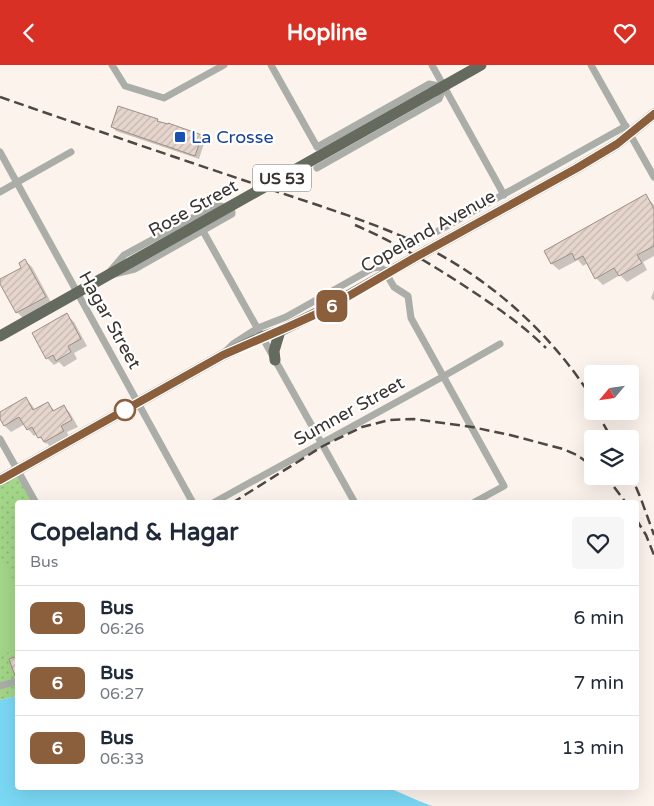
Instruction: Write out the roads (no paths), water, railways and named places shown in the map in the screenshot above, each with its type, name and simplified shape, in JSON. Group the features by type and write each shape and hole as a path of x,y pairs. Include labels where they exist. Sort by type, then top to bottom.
{"highway":[{"name":"Rose Street","path":"0,336 481,65"},
{"name":"Copeland Avenue","path":"0,480 260,333 280,331 323,311 414,258 577,168 617,144 628,130 654,114"},
{"path":"275,360 274,351 280,331"}],"street":[{"path":"112,65 125,86 164,98 224,65"},
{"path":"271,65 317,147 429,84 439,89"},
{"path":"432,65 439,89 504,195"},
{"path":"591,65 654,177"},
{"path":"317,168 439,99 439,89"},
{"path":"438,231 628,130"},
{"name":"Hagar Street","path":"0,152 191,500"},
{"path":"0,192 71,152"},
{"path":"220,205 232,211 230,216 135,269 106,277 124,255 213,206 220,205"},
{"path":"203,231 353,500"},
{"path":"260,333 377,266 384,269 394,287 408,296 411,319 504,486 478,500"},
{"name":"Sumner Street","path":"218,500 500,344"},
{"path":"0,439 34,500"},
{"path":"0,686 15,682"}],"water":[{"path":"15,696 15,790 394,790 432,806 0,806 0,700"}],"railway":[{"path":"0,97 345,215 406,238 461,267 511,305 555,349 584,387"},
{"path":"355,225 409,252 460,283 494,305 546,348"},
{"path":"237,500 323,446 362,427 389,420 414,419 472,427 563,449 584,460"},
{"path":"601,420 607,430"},
{"path":"612,485 624,500"},
{"path":"635,485 654,535"},
{"path":"639,524 654,555"}],"place":[{"name":"La Crosse","path":"180,137"}]}
